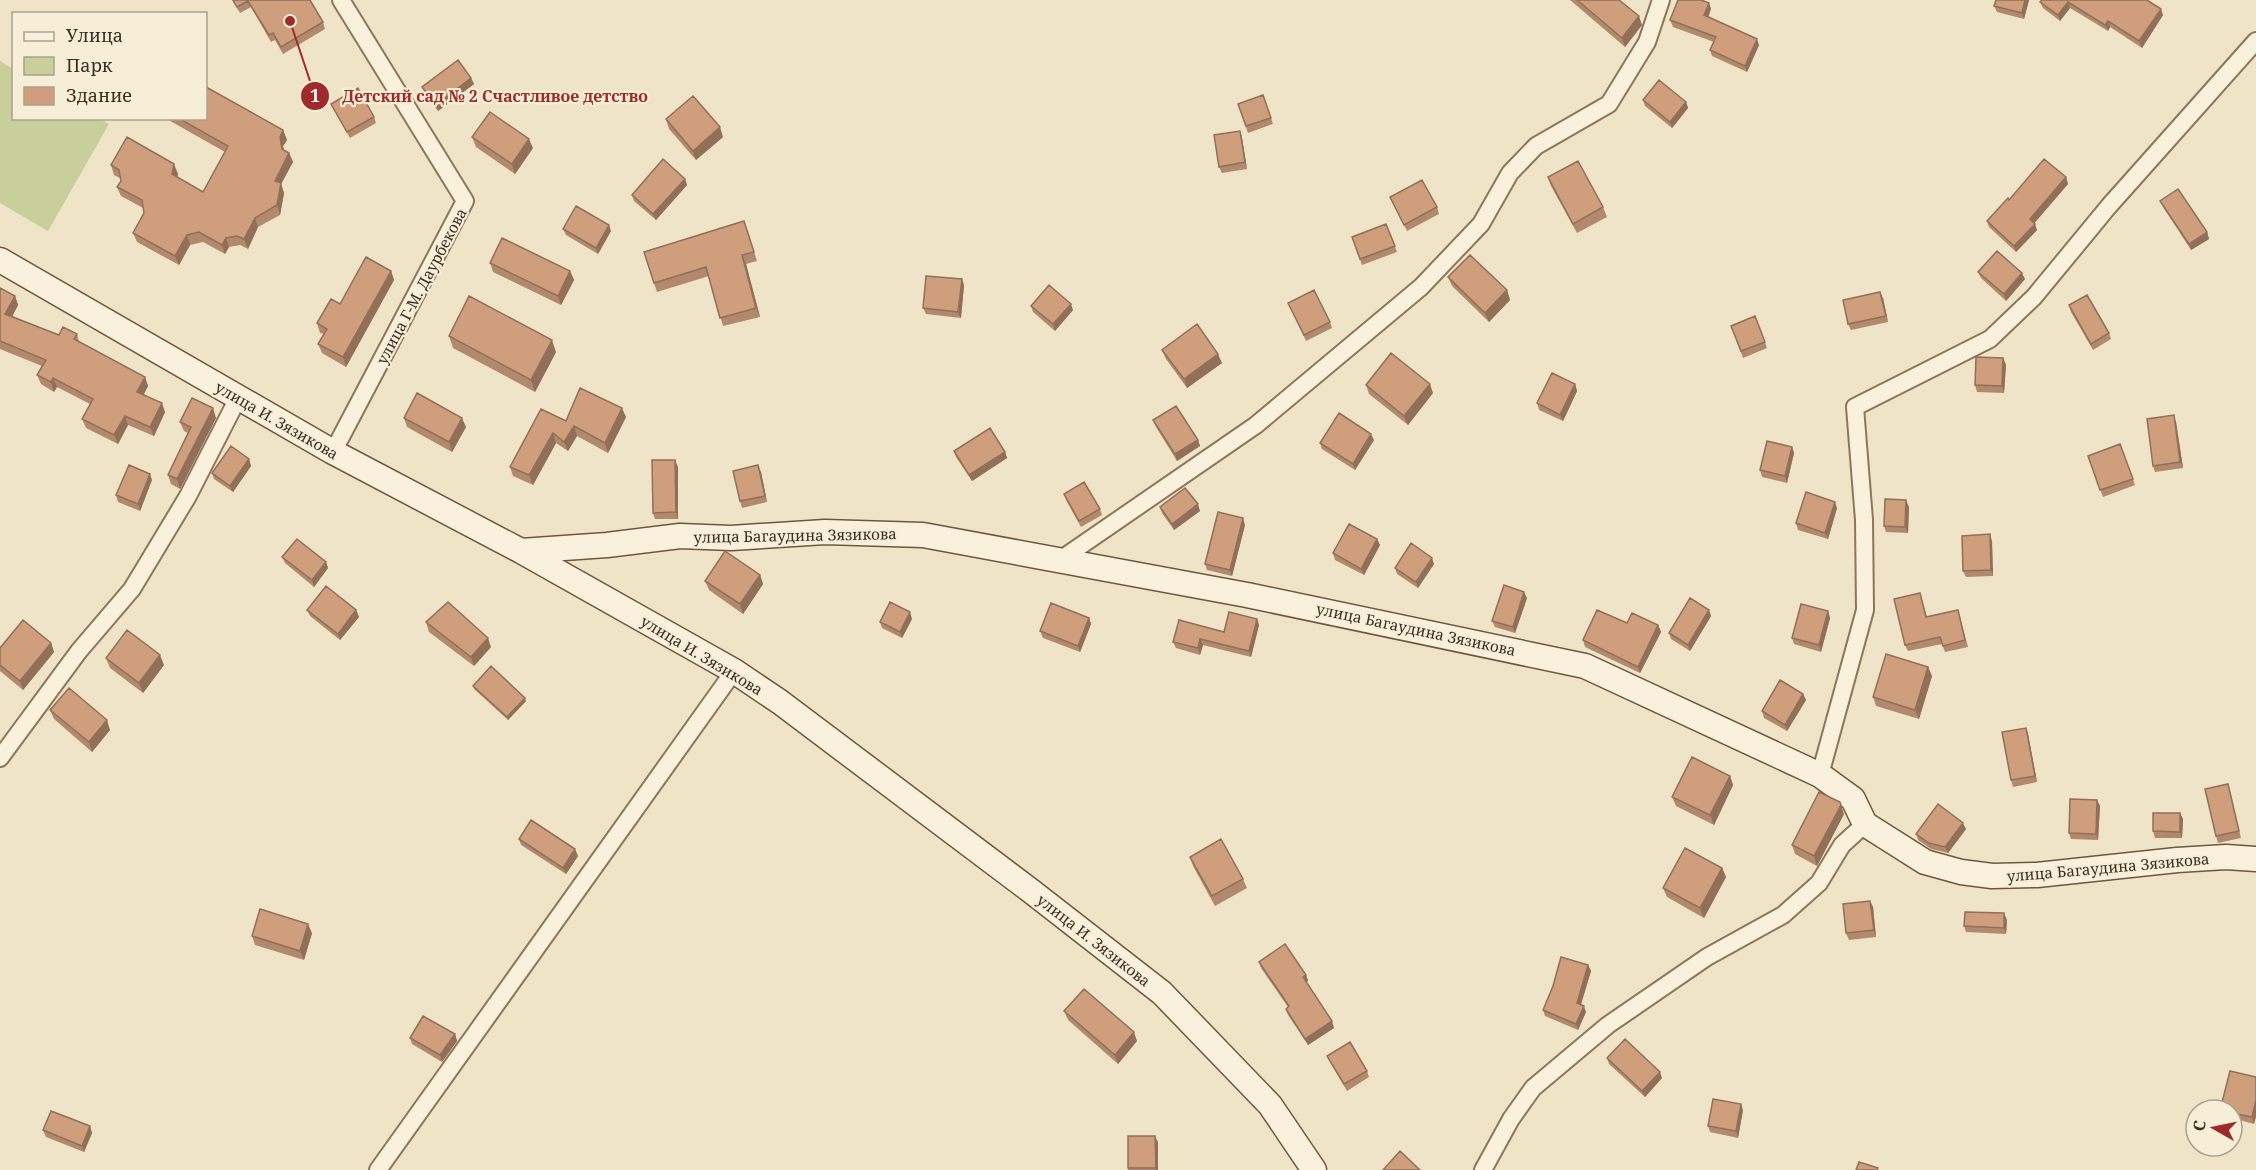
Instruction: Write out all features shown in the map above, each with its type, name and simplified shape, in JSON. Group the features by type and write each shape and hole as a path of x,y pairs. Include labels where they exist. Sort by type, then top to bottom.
{"street":[{"name":"улица Г-М. Даурбекова","path":"333,452 465,201 341,0"},
{"path":"1060,560 1256,424 1421,287 1481,224 1510,173 1536,146 1609,104 1647,42 1661,0"},
{"path":"1820,775 1866,610 1864,520 1855,407 1990,339 2034,297 2109,206 2256,41"},
{"name":"улица И. Зязикова","path":"0,260 333,452 521,551 734,671 780,702 1162,993 1270,1105 1314,1170"},
{"path":"0,758 79,651 132,589 188,496 238,398"},
{"name":"улица Багаудина Зязикова","path":"521,551 607,545 680,536 731,538 825,532 923,535 1247,594 1585,666 1820,775 1853,799 1865,824 1925,862 1961,872 1992,876 2037,875 2177,860 2226,857 2256,859"},
{"path":"378,1170 734,671"},
{"path":"1483,1170 1511,1119 1533,1088 1608,1025 1707,957 1783,915 1819,883 1842,845 1865,824"}],"green space":[{"path":"0,61 12,68 12,120 102,120 109,124 48,231 0,203"}],"building":[{"path":"233,0 310,0 323,22 281,47 273,33 269,35 248,1 237,7"},
{"path":"1577,0 1619,0 1639,16 1622,38"},
{"path":"1678,0 1701,0 1709,3 1704,15 1757,39 1745,66 1710,50 1716,37 1670,20"},
{"path":"1996,0 2025,0 2022,13 1994,6"},
{"path":"2042,0 2147,0 2161,9 2139,41 2108,21 2105,25 2068,2 2058,15 2040,2"},
{"path":"458,60 471,78 436,105 422,87"},
{"path":"1659,80 1686,102 1670,122 1643,100"},
{"path":"207,88 283,130 280,137 282,149 289,153 275,181 281,183 277,205 255,218 244,239 237,236 226,238 222,245 199,232 187,235 175,256 133,233 144,213 142,200 117,187 121,181 119,170 111,165 127,137 174,164 172,174 203,192 228,146 182,120 207,120"},
{"path":"358,88 374,117 347,132 331,104"},
{"path":"1263,95 1271,118 1246,126 1238,104"},
{"path":"693,96 720,127 693,151 666,119"},
{"path":"490,112 529,139 512,164 472,137"},
{"path":"1240,131 1245,162 1219,167 1214,135"},
{"path":"663,159 685,179 653,214 632,195"},
{"path":"2044,159 2066,177 2030,219 2035,224 2014,246 1987,221 2008,198 2009,200"},
{"path":"1578,161 1603,207 1573,224 1548,177"},
{"path":"1422,180 1437,207 1404,225 1390,197"},
{"path":"2178,189 2207,232 2189,244 2160,201"},
{"path":"576,206 609,225 596,248 563,229"},
{"path":"744,221 754,252 742,255 756,308 720,318 706,267 654,283 644,252"},
{"path":"1386,224 1395,246 1360,259 1352,237"},
{"path":"502,238 570,271 558,296 490,263"},
{"path":"1997,251 2022,273 2004,294 1978,272"},
{"path":"1470,255 1507,290 1485,313 1448,277"},
{"path":"366,257 391,271 343,357 318,344 327,329 317,323 331,299 340,304"},
{"path":"926,276 962,279 958,312 923,308"},
{"path":"1049,285 1071,304 1053,324 1031,306"},
{"path":"0,288 15,296 5,314 59,335 63,327 77,334 74,339 145,377 137,392 162,403 150,427 125,416 114,435 82,419 93,399 53,378 51,382 37,375 46,360 0,341"},
{"path":"1314,290 1330,322 1304,335 1288,303"},
{"path":"1880,292 1886,316 1848,324 1843,300"},
{"path":"2087,295 2109,333 2091,344 2069,305"},
{"path":"469,296 552,340 531,380 449,336"},
{"path":"1755,316 1765,342 1741,351 1731,326"},
{"path":"1197,324 1218,354 1184,379 1162,350"},
{"path":"1391,353 1430,384 1404,416 1366,385"},
{"path":"1976,357 2003,358 2002,386 1975,385"},
{"path":"1552,373 1575,384 1560,415 1537,403"},
{"path":"580,388 622,408 605,443 574,426 564,442 553,433 529,475 510,467 541,409 566,421"},
{"path":"417,393 462,418 449,442 404,418"},
{"path":"192,398 213,408 177,479 168,475 191,427 180,422"},
{"path":"1176,406 1198,440 1175,454 1153,420"},
{"path":"1339,413 1371,434 1353,464 1320,443"},
{"path":"2174,415 2180,462 2153,466 2147,419"},
{"path":"990,428 1005,452 969,475 954,451"},
{"path":"1767,441 1792,447 1785,476 1760,470"},
{"path":"2120,444 2133,479 2100,490 2088,456"},
{"path":"231,446 249,459 230,486 212,473"},
{"path":"652,460 675,460 676,512 653,513"},
{"path":"129,465 150,474 138,504 116,495"},
{"path":"758,465 765,496 740,501 733,471"},
{"path":"1084,482 1100,509 1079,521 1064,494"},
{"path":"1185,488 1198,504 1172,524 1160,507"},
{"path":"1806,492 1835,502 1825,533 1796,523"},
{"path":"1885,499 1906,500 1905,527 1884,526"},
{"path":"1218,512 1243,518 1230,570 1205,564"},
{"path":"1349,524 1377,539 1361,569 1333,553"},
{"path":"1990,534 1991,570 1963,571 1962,536"},
{"path":"297,539 326,562 312,580 282,557"},
{"path":"1411,543 1432,558 1416,582 1395,568"},
{"path":"725,551 760,575 740,604 705,581"},
{"path":"1504,585 1524,592 1513,627 1492,621"},
{"path":"326,586 356,610 338,634 307,610"},
{"path":"1920,593 1926,617 1958,610 1965,640 1943,646 1940,637 1905,645 1894,599"},
{"path":"1690,598 1709,610 1688,645 1669,633"},
{"path":"448,602 488,638 471,657 426,622"},
{"path":"890,602 910,612 900,632 880,622"},
{"path":"1051,603 1089,618 1078,646 1040,631"},
{"path":"1801,604 1828,611 1819,645 1792,638"},
{"path":"1597,610 1627,623 1632,613 1658,625 1638,667 1583,640"},
{"path":"1229,612 1257,619 1249,651 1200,639 1198,648 1173,642 1179,620 1224,632"},
{"path":"23,620 51,643 20,681 0,665 0,648"},
{"path":"127,630 160,655 139,683 106,658"},
{"path":"1886,654 1928,667 1915,710 1873,697"},
{"path":"491,666 525,698 507,717 473,686"},
{"path":"1780,680 1803,694 1785,725 1762,711"},
{"path":"69,688 107,720 89,742 50,710"},
{"path":"2026,728 2035,776 2011,780 2002,732"},
{"path":"1692,757 1730,776 1710,815 1672,797"},
{"path":"2228,784 2239,831 2216,836 2205,789"},
{"path":"1819,792 1840,802 1841,805 1814,856 1792,845"},
{"path":"2070,799 2097,800 2096,834 2069,833"},
{"path":"1938,804 1963,823 1945,847 1929,843 1916,834"},
{"path":"2153,813 2180,813 2180,832 2153,831"},
{"path":"531,820 575,849 563,868 519,839"},
{"path":"1221,839 1243,879 1212,896 1190,857"},
{"path":"1685,848 1722,868 1700,908 1663,888"},
{"path":"1870,901 1874,930 1846,933 1843,904"},
{"path":"260,909 308,924 300,951 252,936"},
{"path":"1965,912 2004,913 2004,928 1964,926"},
{"path":"1285,944 1306,975 1303,977 1332,1021 1305,1039 1286,1009 1289,1006 1259,962"},
{"path":"1561,957 1588,965 1577,1003 1584,1006 1576,1024 1543,1010"},
{"path":"1084,989 1134,1032 1115,1055 1064,1011"},
{"path":"423,1016 455,1034 440,1055 410,1038"},
{"path":"1625,1039 1660,1072 1642,1091 1607,1058"},
{"path":"1350,1042 1367,1071 1344,1084 1327,1056"},
{"path":"2230,1071 2256,1077 2256,1100 2252,1117 2244,1115 2244,1098 2223,1098"},
{"path":"1713,1099 1741,1104 1736,1131 1708,1126"},
{"path":"51,1111 90,1126 82,1146 43,1130"},
{"path":"1128,1136 1155,1136 1156,1168 1128,1168"},
{"path":"1400,1151 1420,1170 1383,1170"},
{"path":"1859,1162 1878,1168 1877,1170 1856,1170"}],"place":[{"name":"Детский сад № 2 Счастливое детство","path":"290,21"}]}
